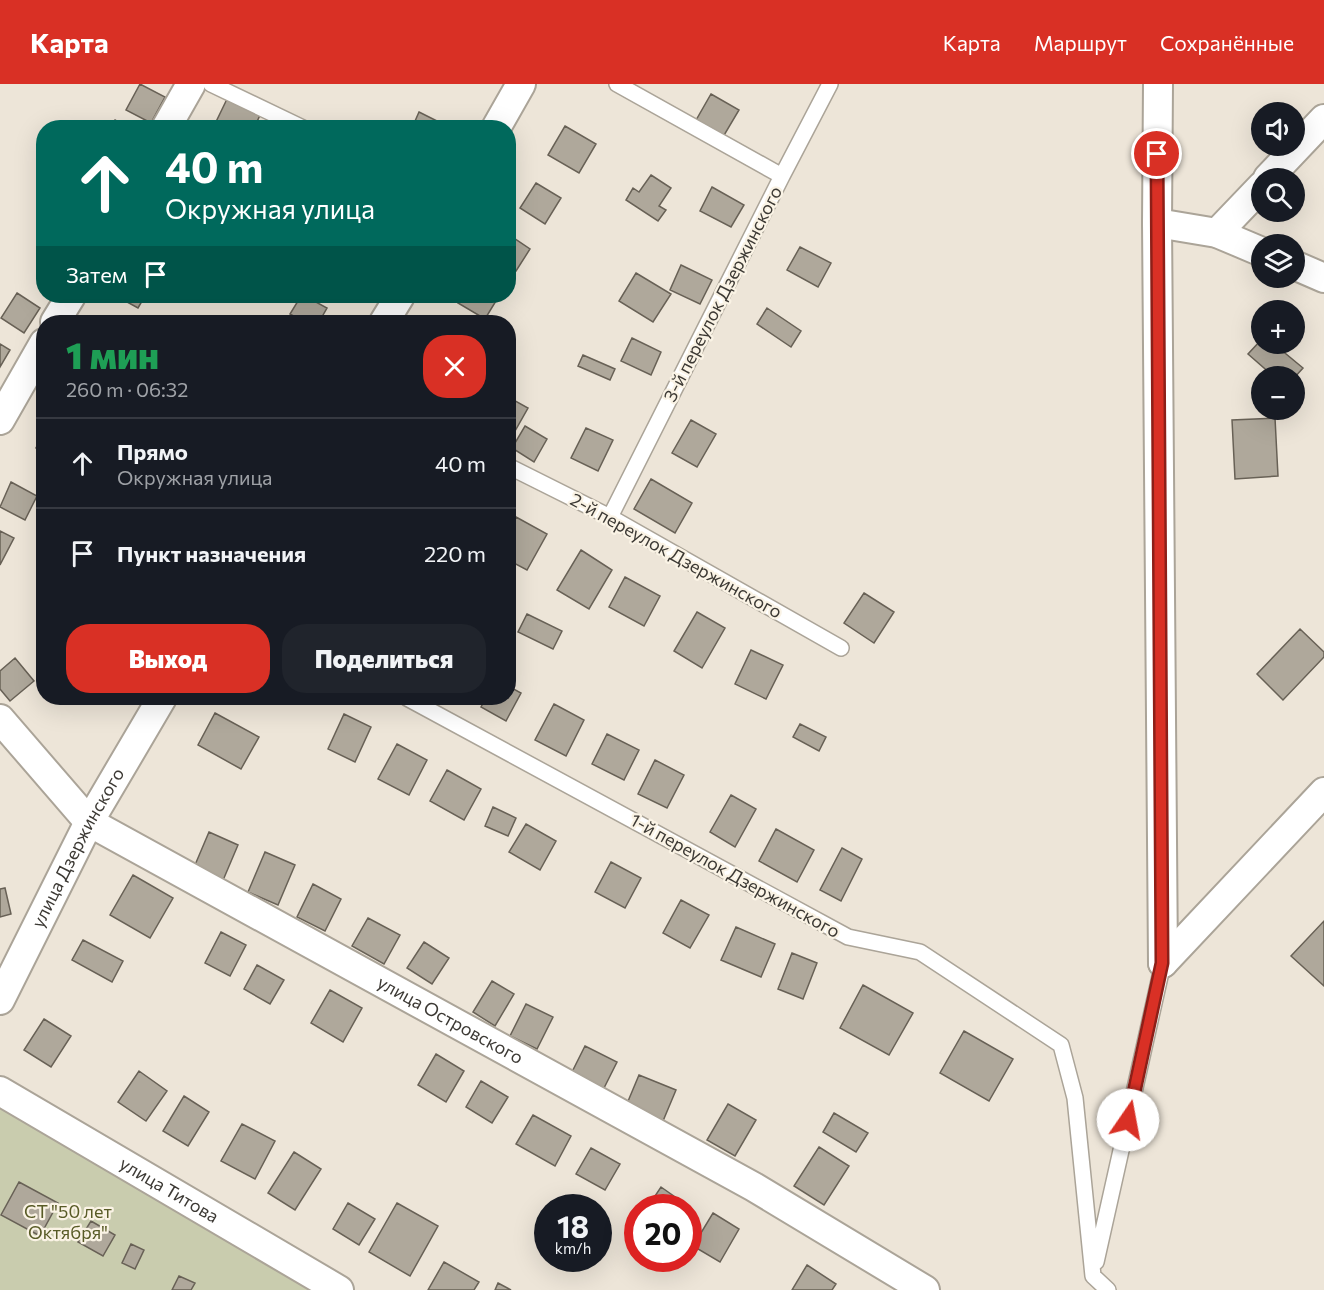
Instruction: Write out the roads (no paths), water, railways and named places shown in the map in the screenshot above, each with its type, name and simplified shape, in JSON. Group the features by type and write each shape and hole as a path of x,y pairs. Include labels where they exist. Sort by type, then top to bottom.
{"street":[{"path":"170,120 190,84"},
{"path":"501,120 521,84"},
{"path":"1158,84 1162,963"},
{"path":"1277,168 1324,119"},
{"path":"1217,233 1251,197"},
{"path":"1157,224 1217,233 1251,247"},
{"path":"1305,270 1324,278"},
{"path":"0,420 36,357"},
{"name":"улица Дзержинского","path":"0,1000 89,822 158,705"},
{"name":"улица Островского","path":"0,719 89,822 754,1187 925,1290"},
{"path":"1162,963 1324,792"},
{"name":"улица Титова","path":"0,1091 339,1290"}],"lane":[{"path":"211,84 286,120"},
{"name":"3-й переулок Дзержинского","path":"610,517 783,176 617,84"},
{"path":"783,176 830,84"},
{"name":"2-й переулок Дзержинского","path":"516,470 610,517 841,648"},
{"name":"1-й переулок Дзержинского","path":"420,705 848,937 920,952 1061,1045 1076,1098 1093,1276"},
{"path":"1108,1290 1093,1276 1162,963"}],"park label":[{"name":"СТ \"50 лет Октября\"","path":"68,1222"}]}
